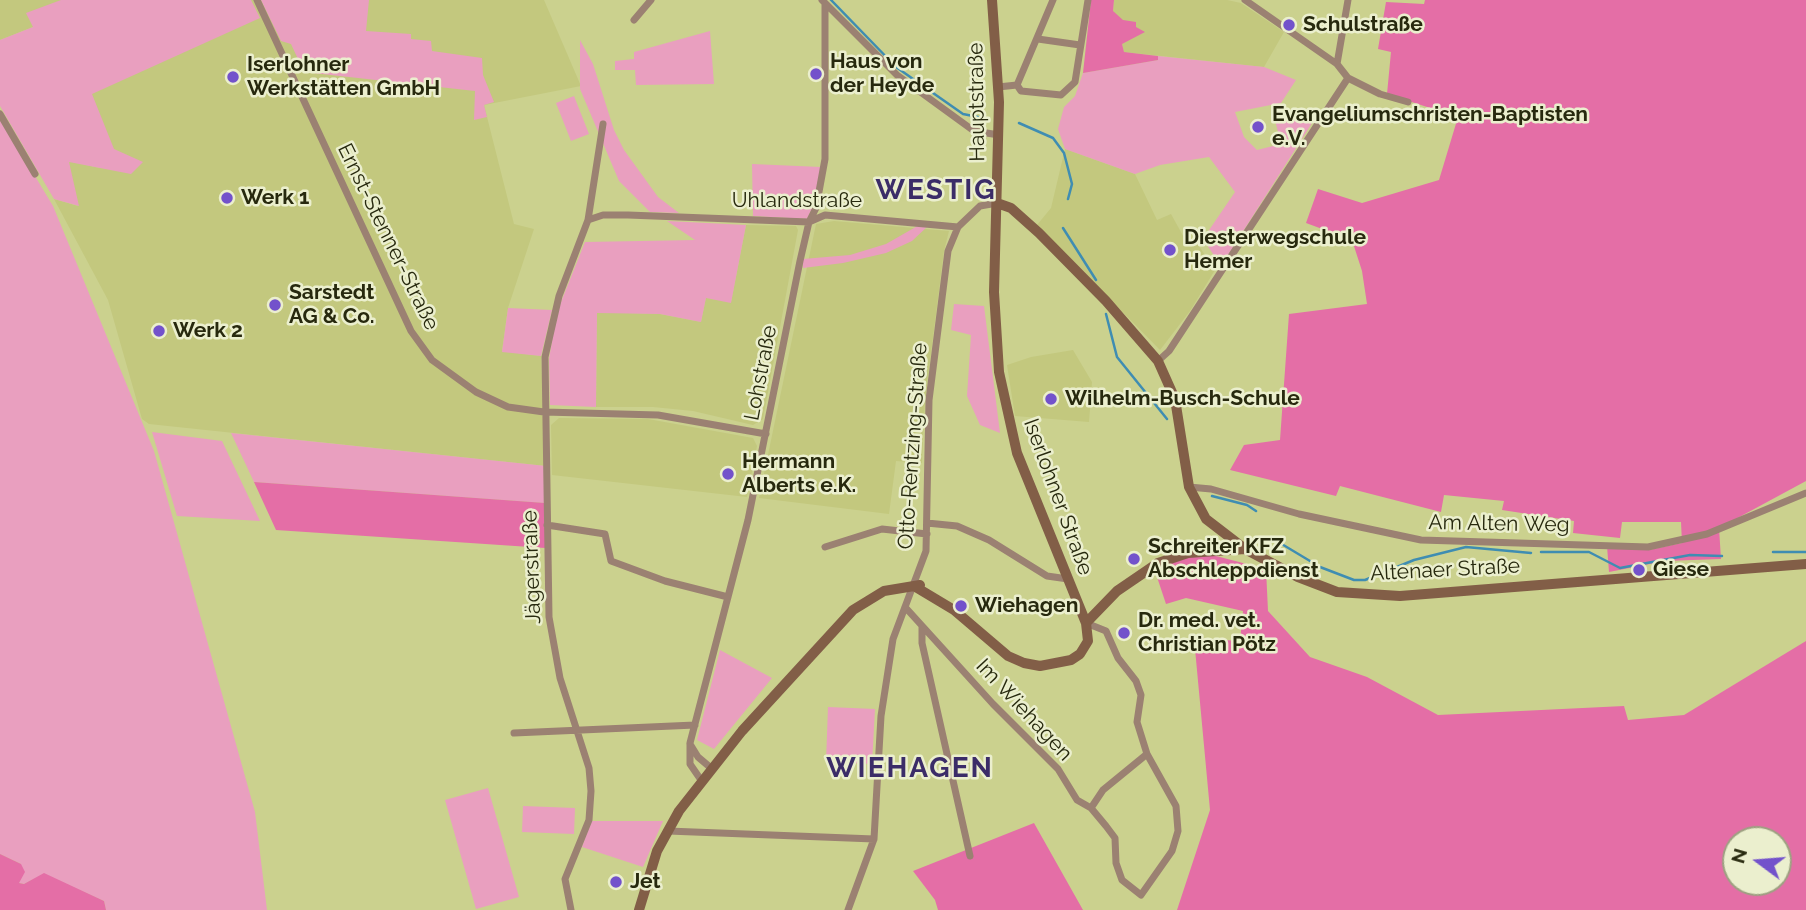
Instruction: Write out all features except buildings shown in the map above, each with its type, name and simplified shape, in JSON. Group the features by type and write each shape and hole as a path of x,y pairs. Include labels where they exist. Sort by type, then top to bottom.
{"main road":[{"name":"Hauptstraße","path":"992,0 998,87 997,203"},
{"name":"Altenaer Straße","path":"997,203 1011,208 1039,233 1106,301 1158,361 1175,399 1189,487 1206,519 1245,549 1298,577 1337,592 1399,596 1806,564"},
{"name":"Iserlohner Straße","path":"997,203 995,326 1003,399 1022,467 1086,623"},
{"path":"639,910 654,860 668,831 701,780 853,610 884,591 914,586 954,610 1008,656 1040,666 1061,663 1080,654 1088,641 1086,623 1097,616 1117,591 1158,563 1188,553 1245,549"}],"street":[{"name":"Ernst-Stenner-Straße","path":"257,0 411,331 432,360 476,392 508,407 544,412 658,415 766,434"},
{"path":"634,20 651,0"},
{"path":"1017,85 1054,0"},
{"path":"1017,85 1021,91 1061,95 1075,82 1088,0"},
{"path":"1247,0 1337,64 1348,78 1380,94 1408,102"},
{"path":"1337,64 1348,0"},
{"path":"823,2 897,75 974,131 999,135"},
{"name":"Lohstraße","path":"701,780 690,764 690,743 766,434 809,222 816,208 825,159 823,2"},
{"path":"1038,39 1080,45"},
{"path":"1158,361 1169,351 1348,78"},
{"path":"998,87 1017,85"},
{"path":"0,114 35,174"},
{"name":"Jägerstraße","path":"571,910 565,879 589,820 591,791 589,768 560,678 549,617 545,357 559,296 588,219 603,124"},
{"path":"958,227 980,206 997,203"},
{"name":"Uhlandstraße","path":"588,219 628,215 809,222 825,215 958,227"},
{"name":"Otto-Rentzing-Straße","path":"848,910 874,839 881,716 893,639 926,551 925,492 929,400 948,251 958,227"},
{"name":"Am Alten Weg","path":"1189,487 1211,489 1299,514 1421,540 1648,547 1707,534 1806,493"},
{"path":"927,523 957,526 989,540 1047,576 1068,579"},
{"path":"547,526 605,534 611,561 665,581 728,597"},
{"path":"825,547 882,529 927,534"},
{"name":"Im Wiehagen","path":"905,607 993,704 1059,769 1077,800 1091,808 1115,838 1115,863 1122,880 1141,895 1172,852 1178,831 1176,806 1147,754"},
{"path":"1086,623 1106,631 1118,658 1136,681 1141,695 1137,722 1147,754 1103,790 1091,808"},
{"path":"922,626 922,643 970,856"},
{"path":"514,733 695,725"},
{"path":"690,743 698,757 711,768"},
{"path":"668,831 874,839"}],"shaded area":[{"path":"0,0 544,0 581,86 484,105 514,224 534,229 508,308 502,351 541,356 546,466 149,424 142,419 108,300 54,199 78,206 68,161 100,168 33,27 0,40"},
{"path":"61,0 251,0 260,18 92,94 114,149 143,162 131,174 69,162 79,206 54,199 0,106 0,40 33,27 26,13"},
{"path":"261,0 369,0 366,31 411,34 411,39 431,41 432,51 482,58 483,75 494,102 484,105 487,117 474,120 475,91 304,72 291,44 281,41"},
{"path":"1091,0 1114,0 1113,11 1123,20 1136,22 1136,27 1145,32 1122,44 1124,52 1158,56 1158,60 1083,73"},
{"path":"1114,0 1227,0 1241,3 1284,32 1264,67 1124,52 1113,11"},
{"path":"1425,0 1806,0 1806,481 1719,528 1721,559 1665,561 1609,572 1607,546 1649,550 1682,543 1681,522 1622,522 1620,538 1573,533 1574,521 1502,510 1504,501 1444,495 1441,512 1340,486 1336,496 1230,470 1244,445 1280,440 1289,314 1367,304 1362,271 1352,240 1306,223 1318,189 1362,203 1439,180 1458,117 1387,94 1391,52 1378,49 1386,2 1424,4"},
{"path":"710,31 714,84 636,85 635,70 615,70 615,61 634,59 634,52"},
{"path":"580,40 593,64 614,130 624,150 658,197 679,213 650,212 619,181 580,89"},
{"path":"1158,56 1264,67 1296,80 1281,103 1235,112 1244,137 1257,150 1281,144 1275,120 1282,107 1312,123 1221,266 1203,239 1235,192 1209,157 1160,165 1135,174 1065,149 1058,129 1064,107 1075,96 1083,73 1158,60"},
{"path":"574,96 589,134 571,141 556,103"},
{"path":"0,118 53,206 154,451 255,812 267,910 106,910 104,901 44,874 24,884 19,883 21,864 0,854"},
{"path":"1065,149 1135,174 1157,220 1171,214 1187,243 1195,240 1215,270 1190,311 1160,350 1037,225 1051,208"},
{"path":"752,164 821,167 813,206 807,219 753,216"},
{"path":"667,221 746,225 731,303 706,298 701,322 660,314 597,313 596,407 550,405 549,359 557,312 585,242 695,240"},
{"path":"834,221 949,231 944,251 925,401 922,463 896,461 889,514 759,498 816,224"},
{"path":"921,224 928,226 912,241 886,253 843,263 803,268 803,259 850,255 886,244"},
{"path":"746,225 796,226 798,230 763,419 753,425 693,411 653,407 596,407 597,312 660,314 701,322 706,297 731,302"},
{"path":"954,304 984,306 1000,433 980,425 967,396 971,335 951,330"},
{"path":"508,308 552,310 541,356 502,352"},
{"name":"Wilhelm-Busch-Schule","path":"1073,350 1092,382 1089,422 1015,416 1007,365 1031,357"},
{"path":"559,418 648,419 753,438 757,446 747,497 552,475 551,425"},
{"path":"152,432 222,441 260,521 177,516"},
{"path":"231,433 546,466 545,503 254,482"},
{"path":"254,482 545,503 545,548 276,530"},
{"path":"1189,556 1216,556 1266,569 1268,611 1310,657 1367,677 1438,715 1624,706 1628,720 1684,715 1806,641 1806,910 1177,910 1210,810 1194,638 1240,641 1243,611 1186,598 1166,604 1154,568"},
{"path":"720,650 772,678 714,749 697,740"},
{"path":"828,707 875,709 872,764 826,762"},
{"path":"488,788 519,897 476,909 445,800"},
{"path":"523,806 575,808 574,834 522,832"},
{"path":"591,821 663,821 643,867 582,847"},
{"path":"1034,823 1083,910 938,910 935,900 913,871"},
{"path":"0,854 21,864 25,872 19,883 24,884 44,873 104,901 106,910 0,910"}],"waterway":[{"path":"831,0 896,67 963,114 978,117"},
{"path":"1019,123 1053,138 1064,153 1072,184 1068,199"},
{"path":"1063,228 1096,280"},
{"path":"1106,314 1117,357 1167,419"},
{"path":"1212,496 1247,505 1256,511"},
{"path":"1275,540 1320,567 1354,580 1365,580 1414,560 1466,547 1531,553"},
{"path":"1541,552 1589,552 1620,568 1690,555 1722,556"},
{"path":"1773,552 1806,552"}],"place":[{"name":"Schulstraße","path":"1289,25"},
{"name":"Haus von der Heyde","path":"816,74"},
{"name":"Iserlohner Werkstätten GmbH","path":"233,77"},
{"name":"Evangeliumschristen-Baptisten e.V.","path":"1258,127"},
{"name":"Werk 1","path":"227,198"},
{"name":"Diesterwegschule Hemer","path":"1170,250"},
{"name":"Sarstedt AG & Co.","path":"275,305"},
{"name":"Werk 2","path":"159,331"},
{"name":"Wilhelm-Busch-Schule","path":"1051,399"},
{"name":"Hermann Alberts e.K.","path":"728,474"},
{"name":"Schreiter KFZ Abschleppdienst","path":"1134,559"},
{"name":"Giese","path":"1639,570"},
{"name":"Wiehagen","path":"961,606"},
{"name":"Dr. med. vet. Christian Pötz","path":"1124,633"},
{"name":"Jet","path":"616,882"}],"district":[{"name":"WESTIG","path":"936,191"},
{"name":"WIEHAGEN","path":"910,769"}]}
